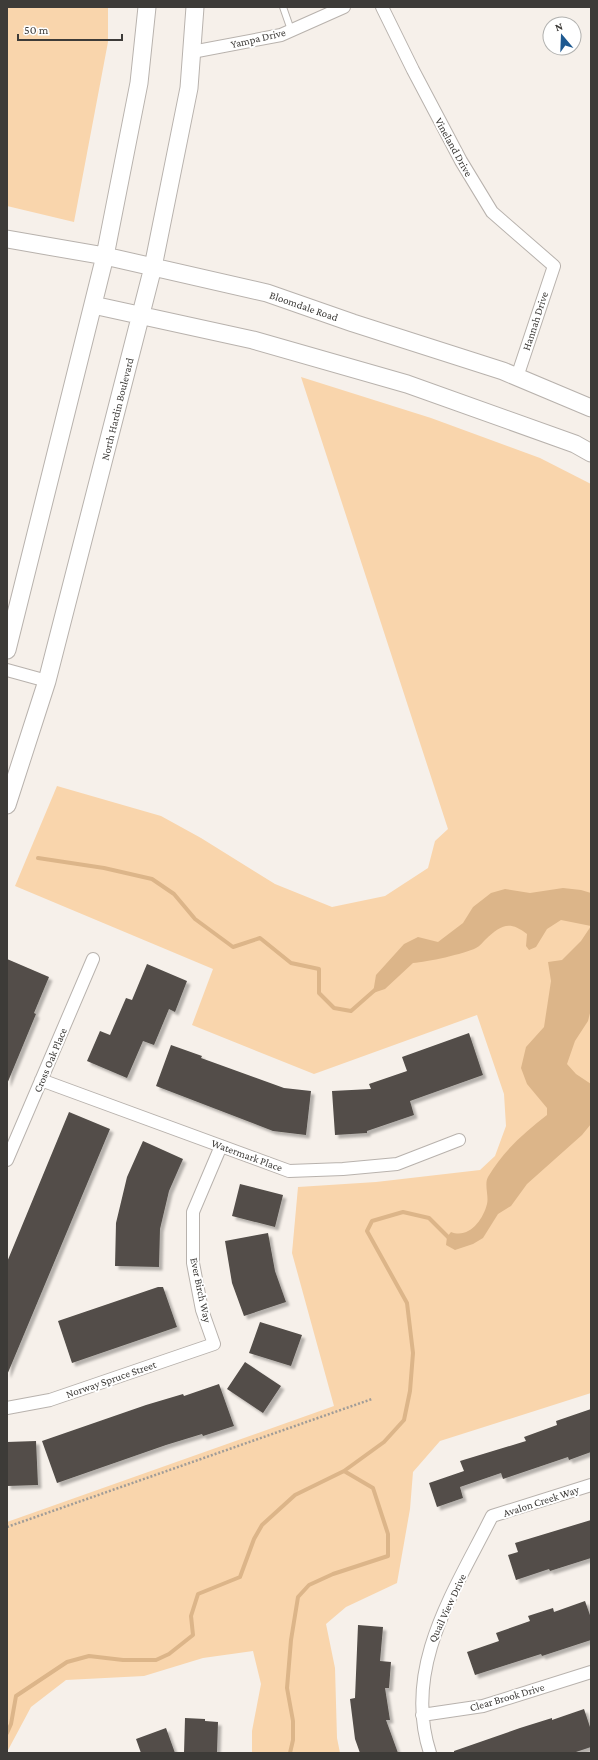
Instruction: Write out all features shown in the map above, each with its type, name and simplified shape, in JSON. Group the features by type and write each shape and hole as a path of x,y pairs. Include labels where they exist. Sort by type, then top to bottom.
{"street":[{"path":"7,650 105,256 139,83 147,7"},
{"name":"North Hardin Boulevard","path":"7,805 47,681 153,267 190,88 195,7"},
{"name":"Yampa Drive","path":"192,52 282,35 344,7"},
{"name":"Vineland Drive","path":"382,7 461,161 492,212 554,266"},
{"name":"Bloomdale Road","path":"7,239 105,256 267,293 353,323 502,371 591,408"},
{"name":"Hannah Drive","path":"517,377 554,266"},
{"path":"93,305 253,340 407,384 575,444 591,452"},
{"path":"7,670 47,681"},
{"name":"Cross Oak Place","path":"7,1160 93,959"},
{"name":"Watermark Place","path":"41,1080 289,1171 344,1169 397,1164 459,1140"},
{"name":"Ever Birch Way","path":"214,1344 202,1310 193,1263 193,1212 221,1146"},
{"name":"Norway Spruce Street","path":"7,1408 50,1400 214,1344"},
{"name":"Avalon Creek Way","path":"492,1516 591,1485"},
{"name":"Quail View Drive","path":"430,1753 425,1737 422,1714 424,1675 433,1638 443,1613 492,1516"},
{"name":"Clear Brook Drive","path":"422,1714 482,1706 591,1672"}],"lane":[{"path":"283,7 291,30"}],"path":[{"path":"7,1527 372,1399"}],"shaded area":[{"path":"7,7 108,7 108,42 74,222 7,206"},
{"path":"301,377 431,418 540,458 591,484 591,1393 440,1441 413,1472 410,1509 397,1583 346,1607 326,1624 335,1668 337,1738 340,1753 252,1753 252,1731 261,1684 253,1651 203,1658 144,1676 66,1680 31,1707 7,1752 7,1522 334,1406 292,1253 298,1187 376,1182 480,1170 495,1156 506,1126 504,1094 477,1015 314,1074 192,1025 213,969 15,886 57,786 161,816 201,838 275,884 332,907 385,896 428,868 435,841 448,829"},
{"path":"563,888 591,893 591,926 561,920 547,929 536,947 529,950 526,946 527,934 515,927 505,926 496,931 476,948 463,953 413,963 385,989 373,993 376,975 404,944 418,937 438,942 463,923 473,907 491,893 505,889 530,893"},
{"path":"591,926 591,1009 588,1021 575,1041 567,1064 576,1074 591,1084 591,1124 582,1135 527,1184 511,1206 498,1214 483,1238 473,1244 455,1250 446,1245 447,1237 451,1232 464,1233 479,1222 487,1204 486,1187 488,1177 500,1159 507,1150 547,1115 547,1108 527,1084 521,1068 526,1047 544,1027 551,981 548,962 562,960 581,941"}],"building":[{"path":"7,959 49,977 34,1013 36,1014 7,1084"},
{"path":"147,964 187,981 175,1012 169,1009 154,1045 143,1041 127,1078 87,1061 100,1031 110,1035 126,998 132,1000"},
{"path":"469,1033 483,1075 410,1101 414,1115 367,1131 367,1133 335,1135 332,1091 371,1089 369,1084 407,1071 402,1057"},
{"path":"171,1045 202,1056 201,1058 284,1088 311,1091 306,1135 273,1131 156,1086"},
{"path":"69,1112 110,1129 7,1375 7,1262"},
{"path":"143,1141 183,1159 169,1191 160,1229 159,1267 115,1266 116,1223 127,1177"},
{"path":"240,1184 283,1195 275,1227 232,1216"},
{"path":"268,1233 275,1271 286,1302 244,1316 232,1283 225,1241"},
{"path":"158,1287 163,1287 177,1327 72,1363 58,1321"},
{"path":"260,1322 302,1335 291,1366 249,1353"},
{"path":"245,1362 281,1386 263,1413 227,1389"},
{"path":"219,1384 234,1426 203,1436 202,1434 166,1445 57,1483 42,1441 146,1405 183,1394 184,1396"},
{"path":"591,1409 591,1452 569,1460 568,1457 503,1479 501,1473 460,1487 463,1498 437,1507 429,1483 464,1471 460,1461 526,1441 524,1437 557,1425 556,1421"},
{"path":"36,1441 38,1485 7,1486 7,1442"},
{"path":"591,1520 591,1558 550,1571 549,1569 516,1580 508,1555 518,1552 515,1543"},
{"path":"585,1601 591,1618 591,1640 475,1675 467,1652 499,1641 496,1633 530,1621 528,1616 553,1608 554,1612"},
{"path":"358,1625 383,1627 380,1661 391,1662 389,1688 385,1688 390,1720 386,1720 398,1753 360,1753 355,1739 350,1699 355,1698"},
{"path":"584,1709 591,1730 591,1747 573,1753 454,1753 454,1751 520,1728 552,1718 552,1720"},
{"path":"185,1718 205,1719 205,1721 218,1722 217,1753 184,1753"},
{"path":"166,1728 175,1753 141,1753 136,1739"}],"waterway":[{"path":"38,858 104,868 152,879 174,894 195,919 233,947 260,938 291,963 319,969 319,993 334,1008 351,1011 376,989"},
{"path":"7,1733 11,1724 16,1696 67,1662 89,1656 123,1660 156,1660 169,1654 193,1635 191,1616 198,1594 240,1577 254,1539 262,1525 295,1495 344,1471 384,1442 404,1420 410,1391 413,1353 407,1303 367,1231 372,1221 403,1212 429,1218 451,1240"},
{"path":"290,1753 293,1740 293,1721 287,1688 291,1640 298,1597 309,1585 333,1574 388,1556 388,1534 373,1488 344,1471"}]}
